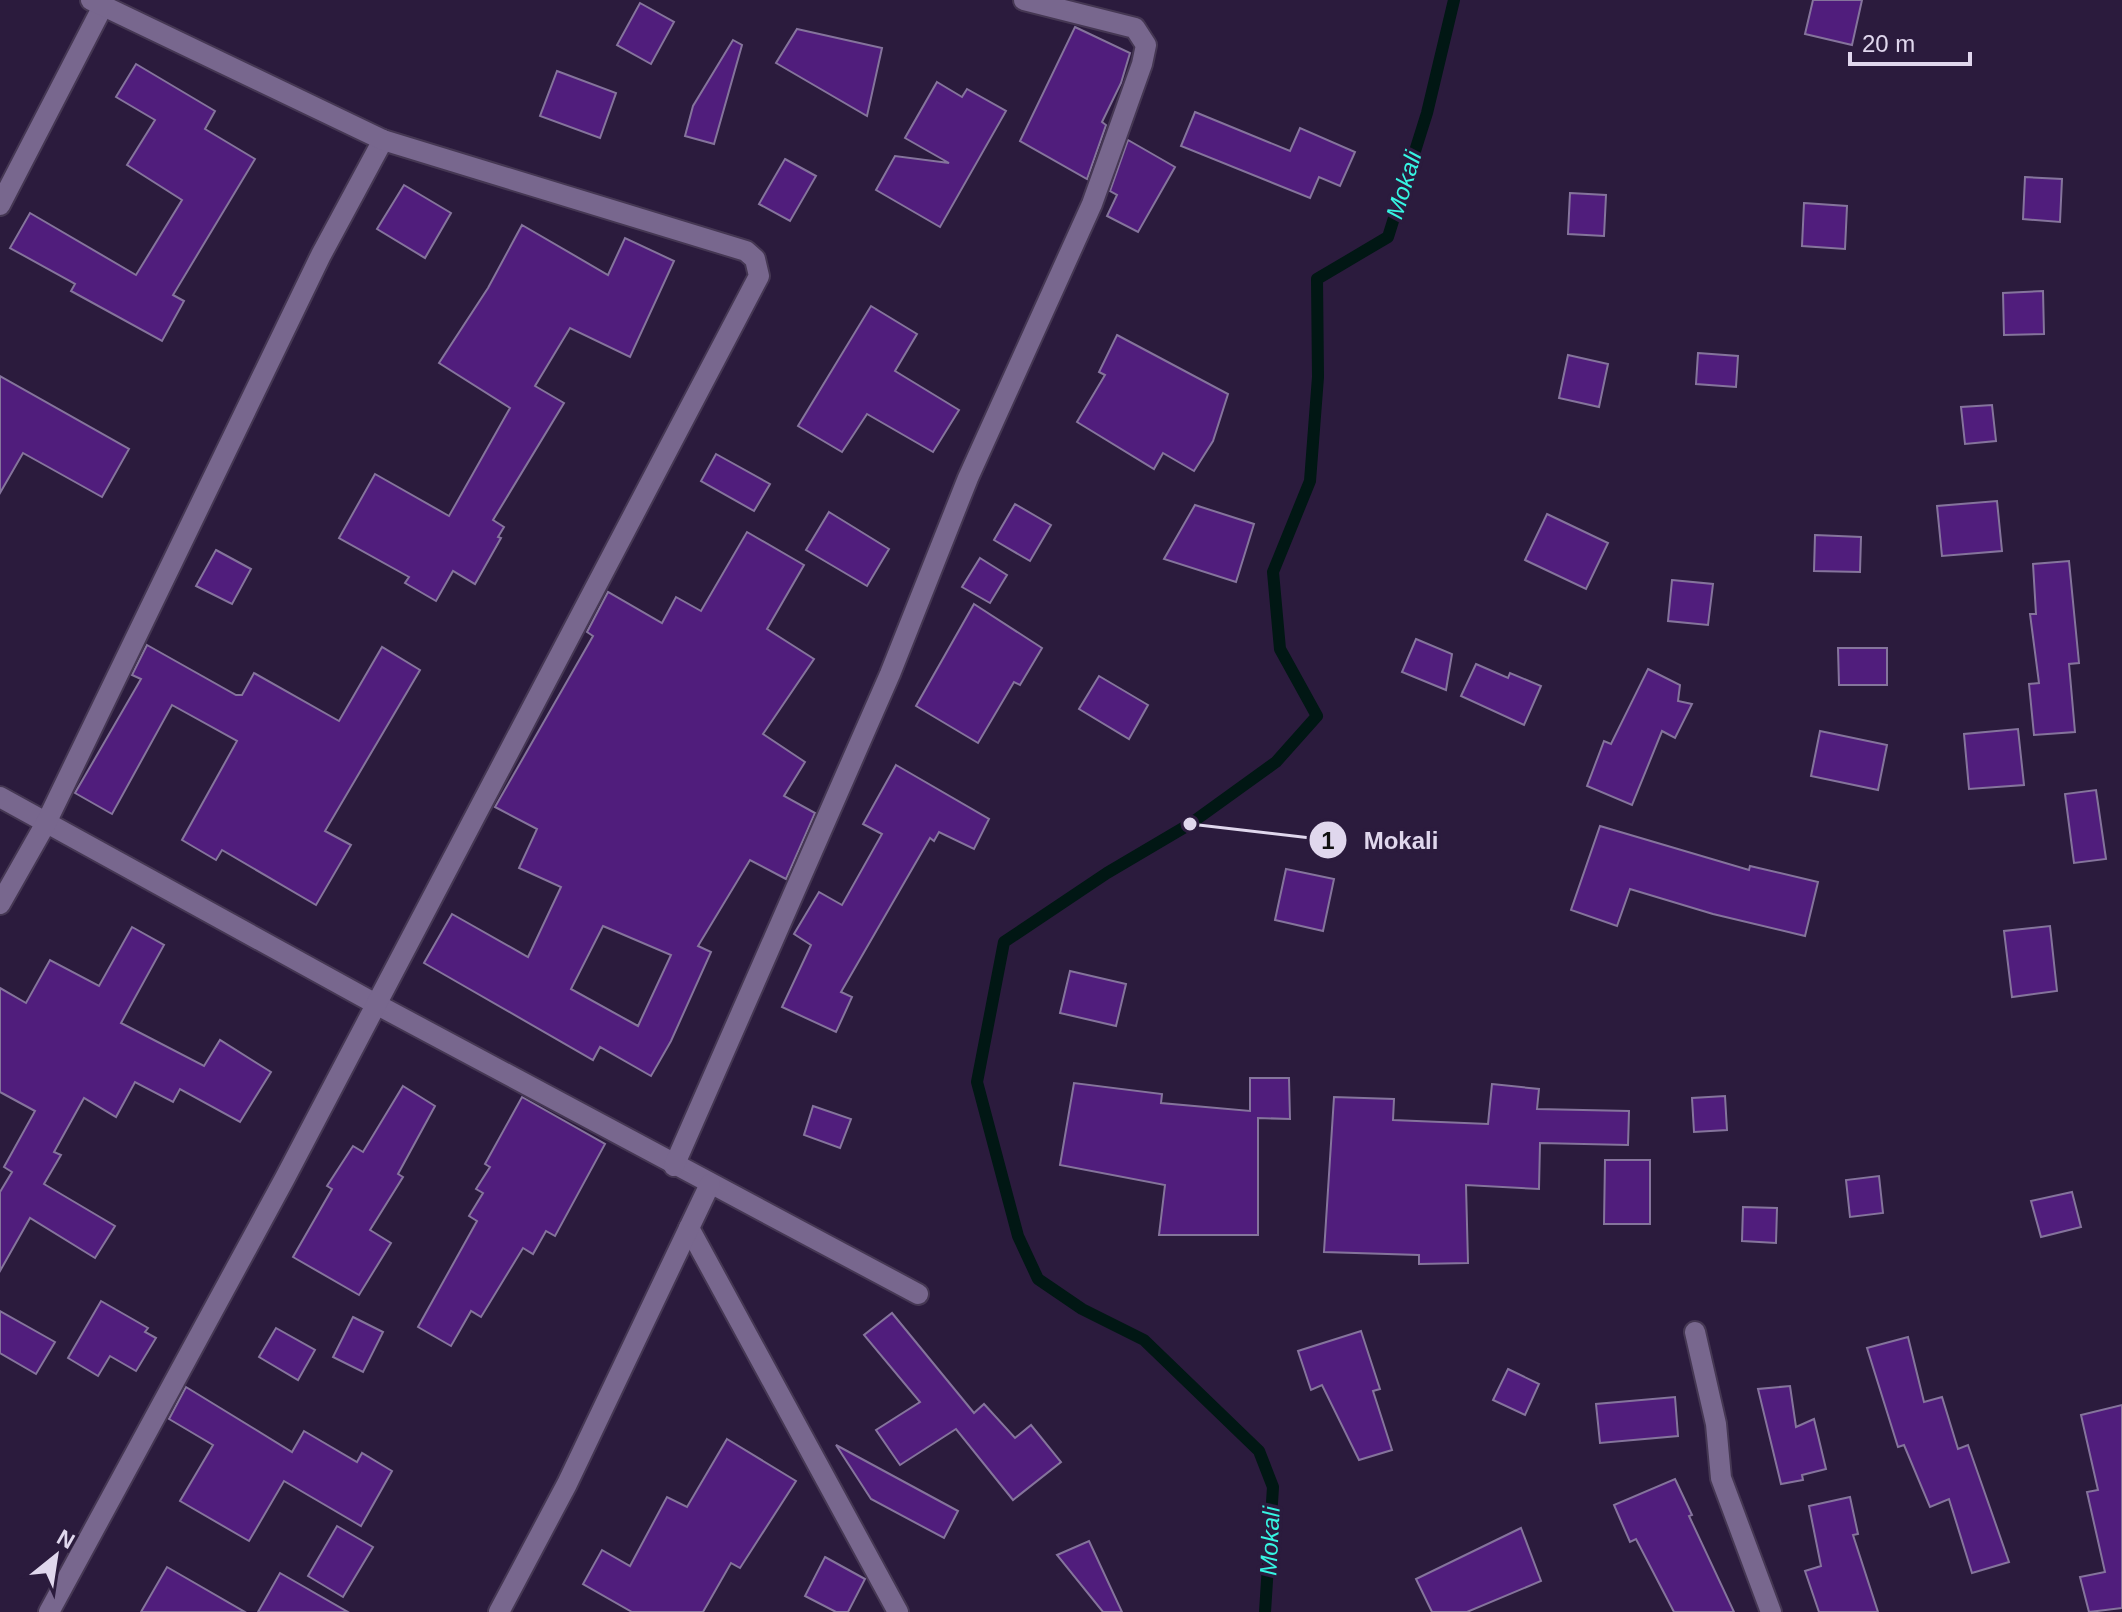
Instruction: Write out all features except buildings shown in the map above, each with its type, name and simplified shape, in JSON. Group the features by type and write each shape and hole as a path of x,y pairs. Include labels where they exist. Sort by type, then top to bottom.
{"street":[{"path":"674,1166 890,674 968,478 1092,204 1142,64 1146,45 1135,28 1024,0"},
{"path":"0,205 97,3 383,140 746,251 755,259 759,276 374,1003 285,1178 49,1612"},
{"path":"0,904 46,823 321,255 383,140"},
{"path":"0,797 674,1166 918,1294"},
{"path":"499,1612 567,1484 710,1184"},
{"path":"689,1228 898,1612"},
{"path":"1695,1332 1716,1424 1721,1478 1771,1612"}],"waterway":[{"name":"Mokali","path":"1265,1612 1273,1487 1259,1451 1144,1340 1082,1309 1038,1279 1018,1236 977,1082 1004,942 1107,873 1190,824 1276,762 1317,716 1280,649 1273,572 1310,481 1318,377 1317,279 1388,237 1427,113 1454,0"}],"place":[{"name":"Mokali","path":"1190,824"}]}
